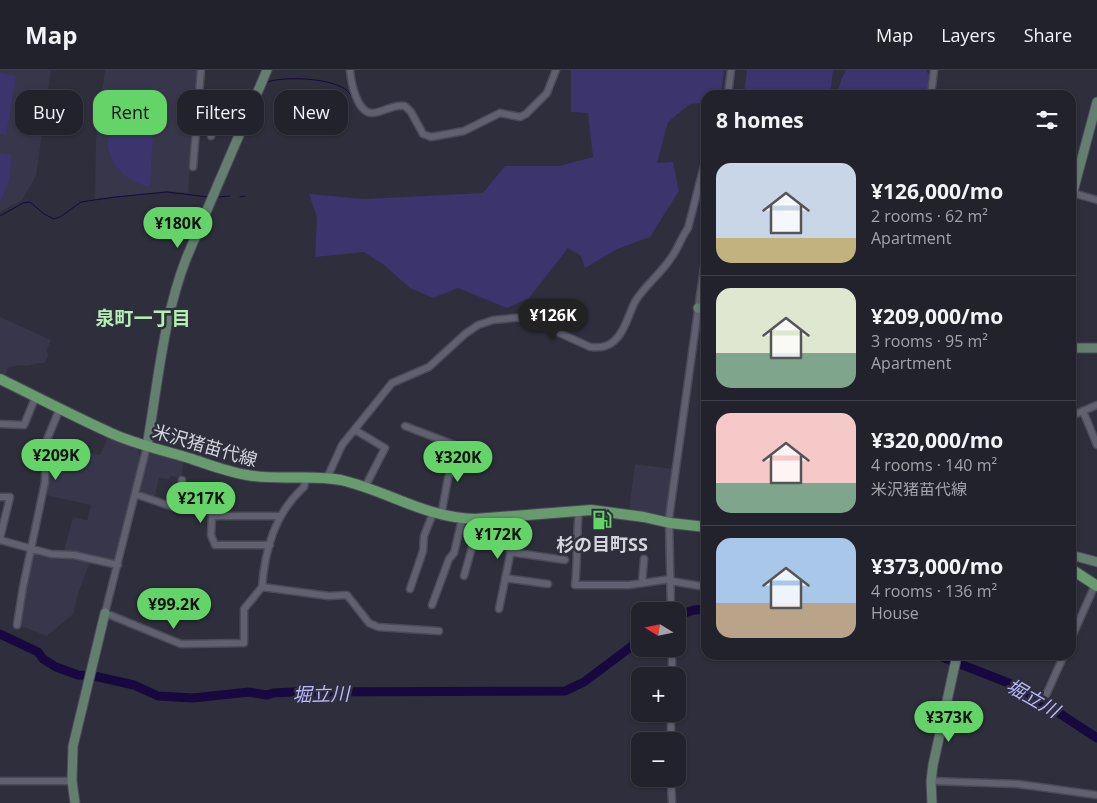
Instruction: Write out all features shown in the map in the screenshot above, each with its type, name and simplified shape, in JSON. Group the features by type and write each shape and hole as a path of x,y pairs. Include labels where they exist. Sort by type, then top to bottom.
{"main road":[{"name":"米沢猪苗代線","path":"0,379 114,434 147,446 249,476 263,478 327,478 365,487 437,514 462,519 605,511 670,523 701,526"},
{"path":"1076,572 1096,586"}],"street":[{"path":"199,90 201,70"},
{"path":"259,90 267,70"},
{"path":"350,70 356,96 365,111 372,113 392,107 405,106 411,112 423,134 435,137 464,131 500,113 516,117 523,116 547,93 556,70"},
{"path":"729,90 731,70"},
{"path":"932,90 934,70"},
{"path":"1076,181 1097,102"},
{"path":"193,167 196,135"},
{"path":"75,803 72,781 73,746 147,446 174,292 186,259 240,135"},
{"path":"327,478 342,445 392,384 430,367 465,334 478,325 493,320 525,317 590,347 600,348 609,345 617,338 636,300 672,257 688,228 701,177"},
{"path":"1076,197 1097,200"},
{"path":"671,602 670,523 701,315"},
{"path":"1076,348 1097,348"},
{"path":"0,426 24,425 36,396"},
{"path":"1076,414 1097,405"},
{"path":"17,624 45,482 46,442 60,408"},
{"path":"1083,411 1095,435 1097,445"},
{"path":"405,426 460,447 479,451"},
{"path":"355,430 385,448 365,487"},
{"path":"410,589 423,550 424,536 437,514 460,447"},
{"path":"106,613 181,644 244,643 244,609 262,587 263,565 280,516 292,498 304,488 306,478"},
{"path":"135,494 179,510 182,480"},
{"path":"0,497 10,497 0,539 51,554 74,555 118,565"},
{"path":"579,511 576,585 629,585 671,580 701,586"},
{"path":"270,545 215,545 211,535 212,516 280,516"},
{"path":"499,610 518,516"},
{"path":"432,605 448,558 454,553 462,519"},
{"path":"464,576 474,540 475,519"},
{"path":"510,552 565,560"},
{"path":"1076,556 1097,562"},
{"path":"642,583 644,559"},
{"path":"505,578 548,584"},
{"path":"1076,628 1096,586"},
{"path":"262,587 330,596 347,595 369,623 378,627 439,630"},
{"path":"932,803 931,781 935,753 956,660"},
{"path":"1046,695 1062,660"},
{"path":"0,781 72,781"},
{"path":"931,781 1018,784 1097,795"},
{"path":"671,787 672,803"}],"shaded area":[{"path":"0,70 51,70 48,90 15,90 15,135 42,135 36,176 22,200 0,212"},
{"path":"105,70 198,70 196,90 177,90 177,135 193,135 188,193 168,191 95,199 97,135 167,135 167,90 102,90"},
{"path":"571,70 724,70 722,90 701,90 701,103 690,104 668,122 657,163 673,162 679,191 650,237 617,249 585,268 581,256 568,248 529,298 507,308 458,288 433,298 410,288 384,265 364,252 315,257 317,217 309,194 364,199 483,193 505,166 559,166 593,157 588,113 571,112"},
{"path":"747,70 833,70 831,90 745,90"},
{"path":"846,70 926,70 929,75 928,90 838,90"},
{"path":"0,73 16,76 6,135 0,134"},
{"path":"107,135 153,136 150,187 131,180 117,168 109,151"},
{"path":"0,153 12,155 9,181 0,203"},
{"path":"0,317 51,340 46,352 49,354 45,363 27,366 18,365 8,368 5,375 0,372"},
{"path":"108,437 138,450 140,457 115,561 64,551 73,517 87,520 91,505 46,495 48,443 100,455"},
{"path":"156,453 184,459 181,478 171,476 169,479 159,478 155,496 139,492 148,458 151,454"},
{"path":"635,464 674,469 668,513 665,516 629,509"},
{"path":"33,551 91,560 79,591 73,614 47,636 19,625"}],"waterway":[{"path":"541,104 553,90 558,73"},
{"path":"267,82 285,79 329,82 345,89 364,114 375,116"},
{"path":"512,118 524,119"},
{"path":"414,124 418,134 426,140 462,135 470,131"},
{"path":"0,216 23,203 30,202 44,214 54,219 60,217 81,202 115,197 167,192 208,197"},
{"path":"218,197 230,196"},
{"path":"240,197 245,196"},
{"name":"堀立川","path":"686,612 701,609"},
{"name":"堀立川","path":"0,634 38,652 43,659 56,667 78,675 94,676 134,685 158,696 193,698 249,692 267,695 294,692 565,691 584,682 631,647"},
{"name":"堀立川","path":"950,660 1019,687 1097,738"}],"place":[{"name":"杉の目町SS","path":"602,520"}],"district":[{"name":"泉町一丁目","path":"143,318"}]}
